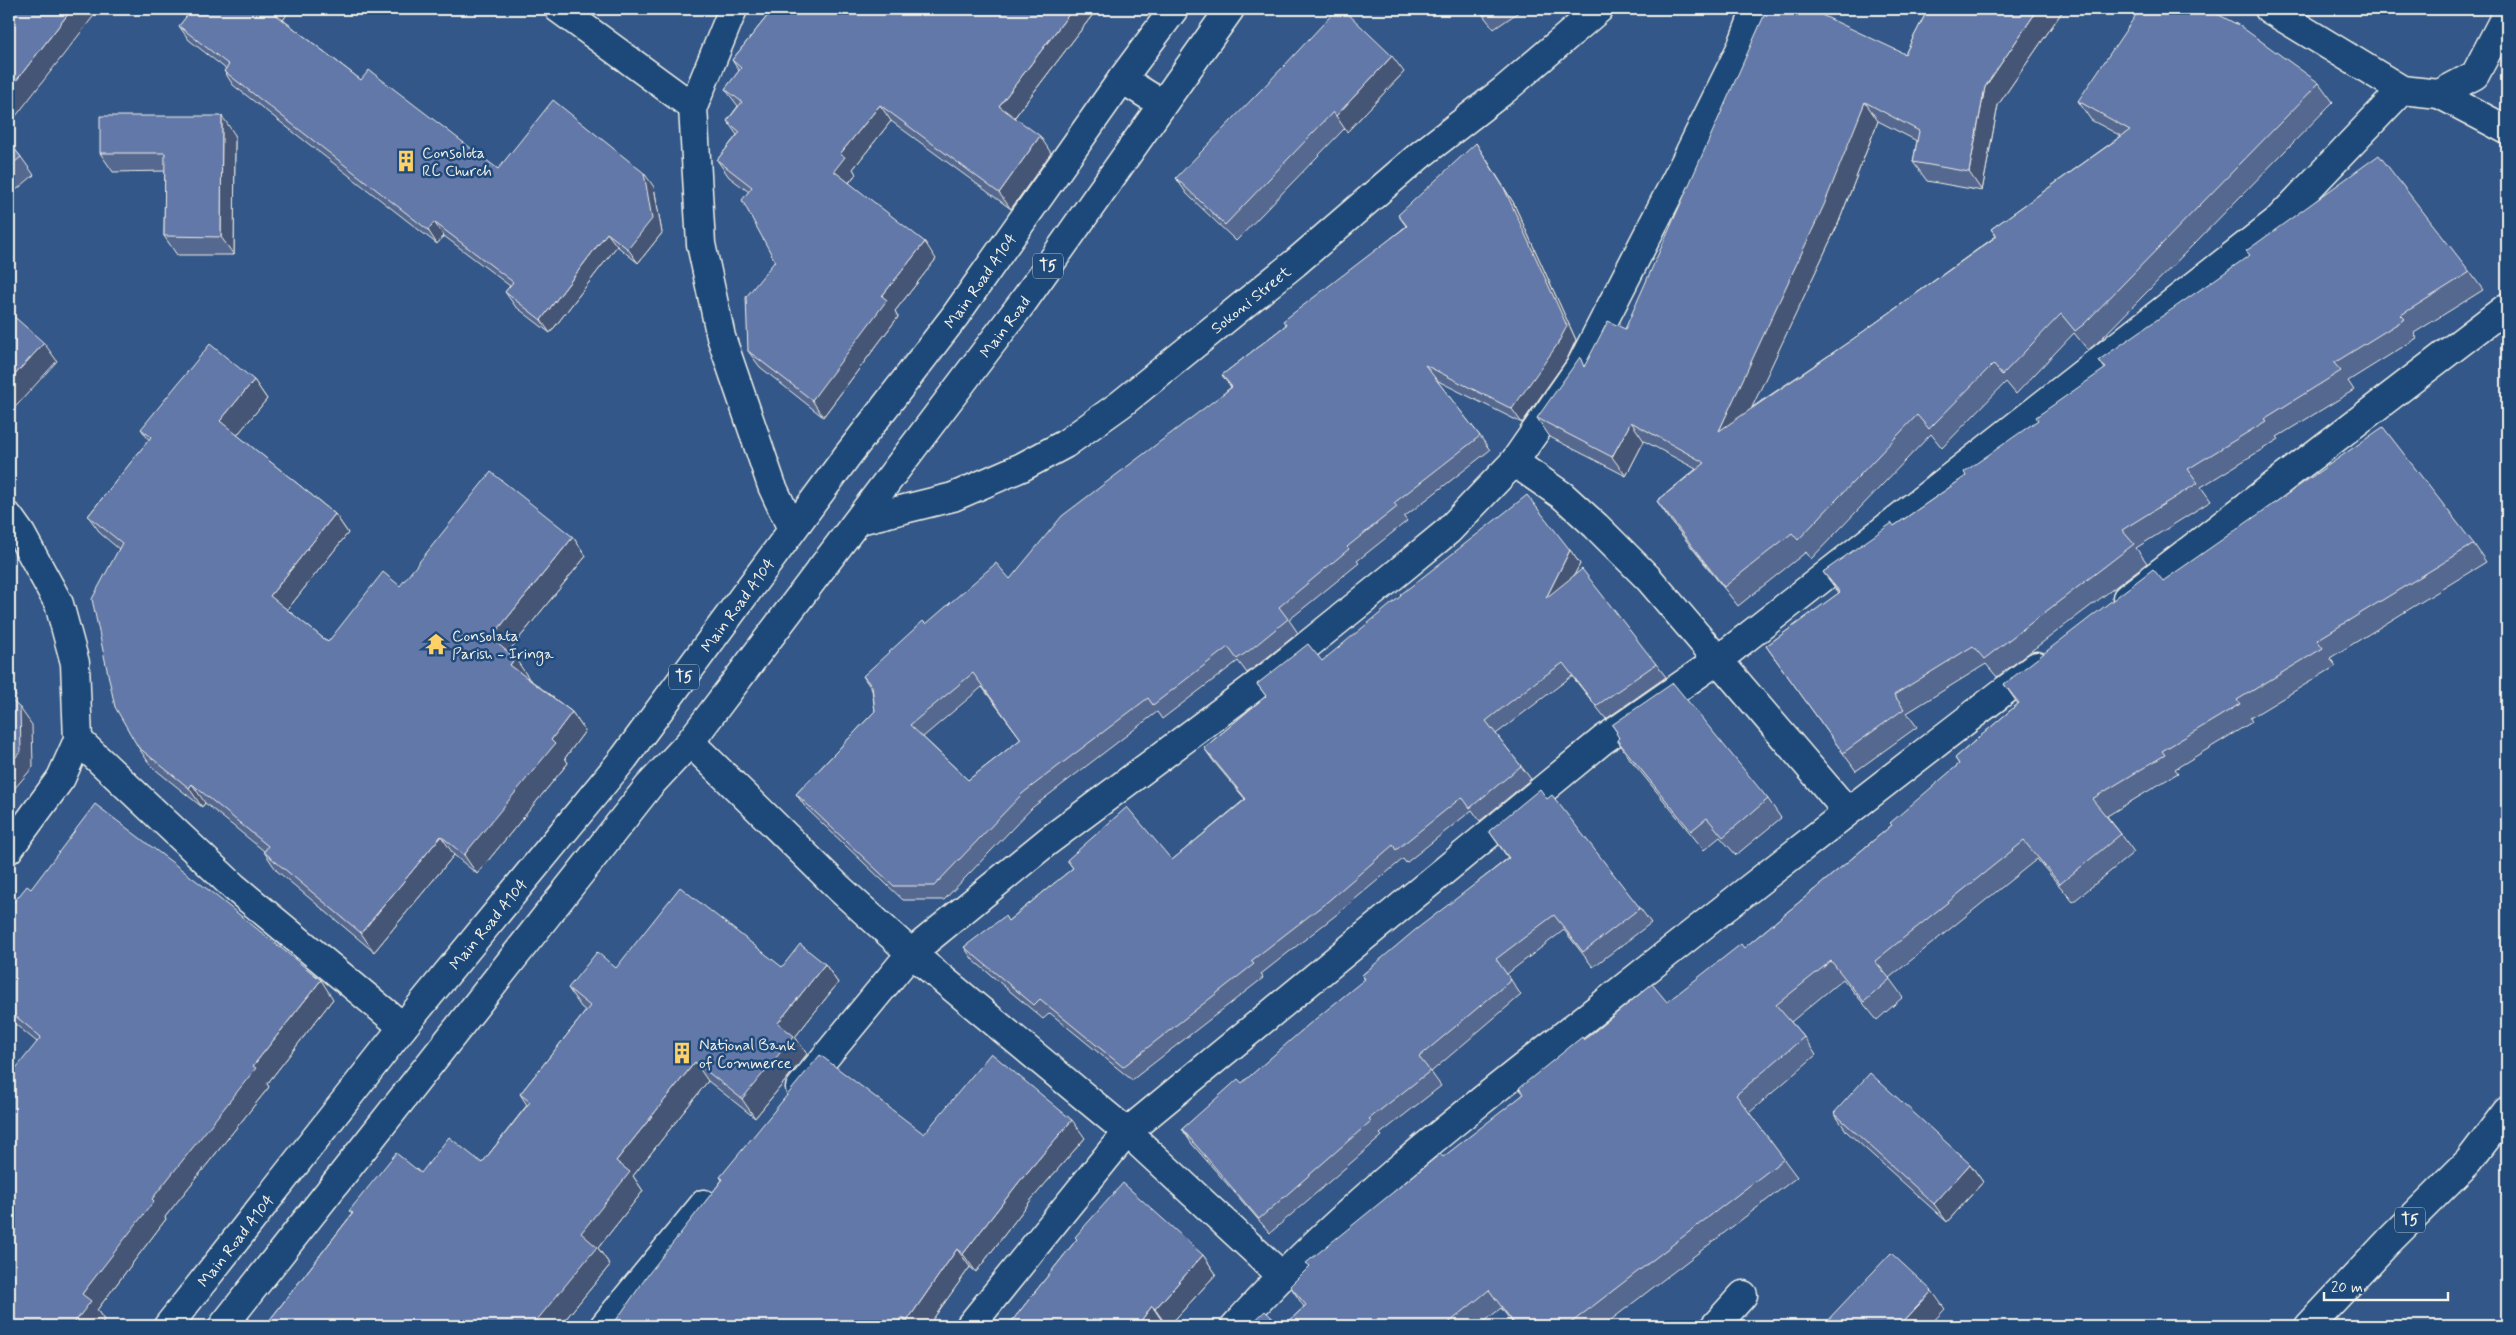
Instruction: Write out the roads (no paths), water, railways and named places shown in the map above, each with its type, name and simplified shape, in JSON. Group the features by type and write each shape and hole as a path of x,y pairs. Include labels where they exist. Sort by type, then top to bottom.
{"main road":[{"path":"559,9 693,107"},
{"path":"733,9 693,107 701,244 721,337 772,486 792,529"},
{"name":"Main Road A104","path":"168,1326 403,1027 624,758 792,529 955,316 1122,79 1174,9"},
{"name":"Main Road","path":"860,520 1023,302 1230,9"},
{"name":"Sokoni Street","path":"860,520 953,497 1022,467 1065,444 1121,404 1280,275 1419,156 1503,91 1599,9"},
{"path":"783,1108 911,954 1048,841 1269,676 1392,577 1448,531 1514,462 1580,367 1694,144 1741,48 1756,9"},
{"path":"2269,9 2402,90 2439,94 2507,130"},
{"path":"2439,94 2475,75 2507,13"},
{"path":"1122,79 1162,104"},
{"path":"970,1326 1127,1132 1603,740 1718,660 2276,221 2402,90"},
{"path":"2106,613 2507,307"},
{"path":"1514,462 1562,496 1649,578 1847,811"},
{"path":"9,517 21,534 59,604 75,663 78,740 61,778 9,849"},
{"name":"T5","path":"223,1326 650,786 690,742 860,520"},
{"path":"1235,1326 1281,1275 1373,1189 1522,1068 1847,811 2059,649"},
{"path":"78,740 234,887 403,1027"},
{"path":"690,742 840,889 911,954 1127,1132 1281,1275"},
{"name":"T5","path":"2310,1326 2389,1240 2469,1161 2507,1111"},
{"path":"604,1326 721,1183"},
{"path":"1715,1326 1743,1295"}],"place":[{"name":"Consolota RC Church","path":"406,161"},
{"name":"Consolata Parish - Iringa","path":"436,644"},
{"name":"National Bank of Commerce","path":"682,1053"}]}
